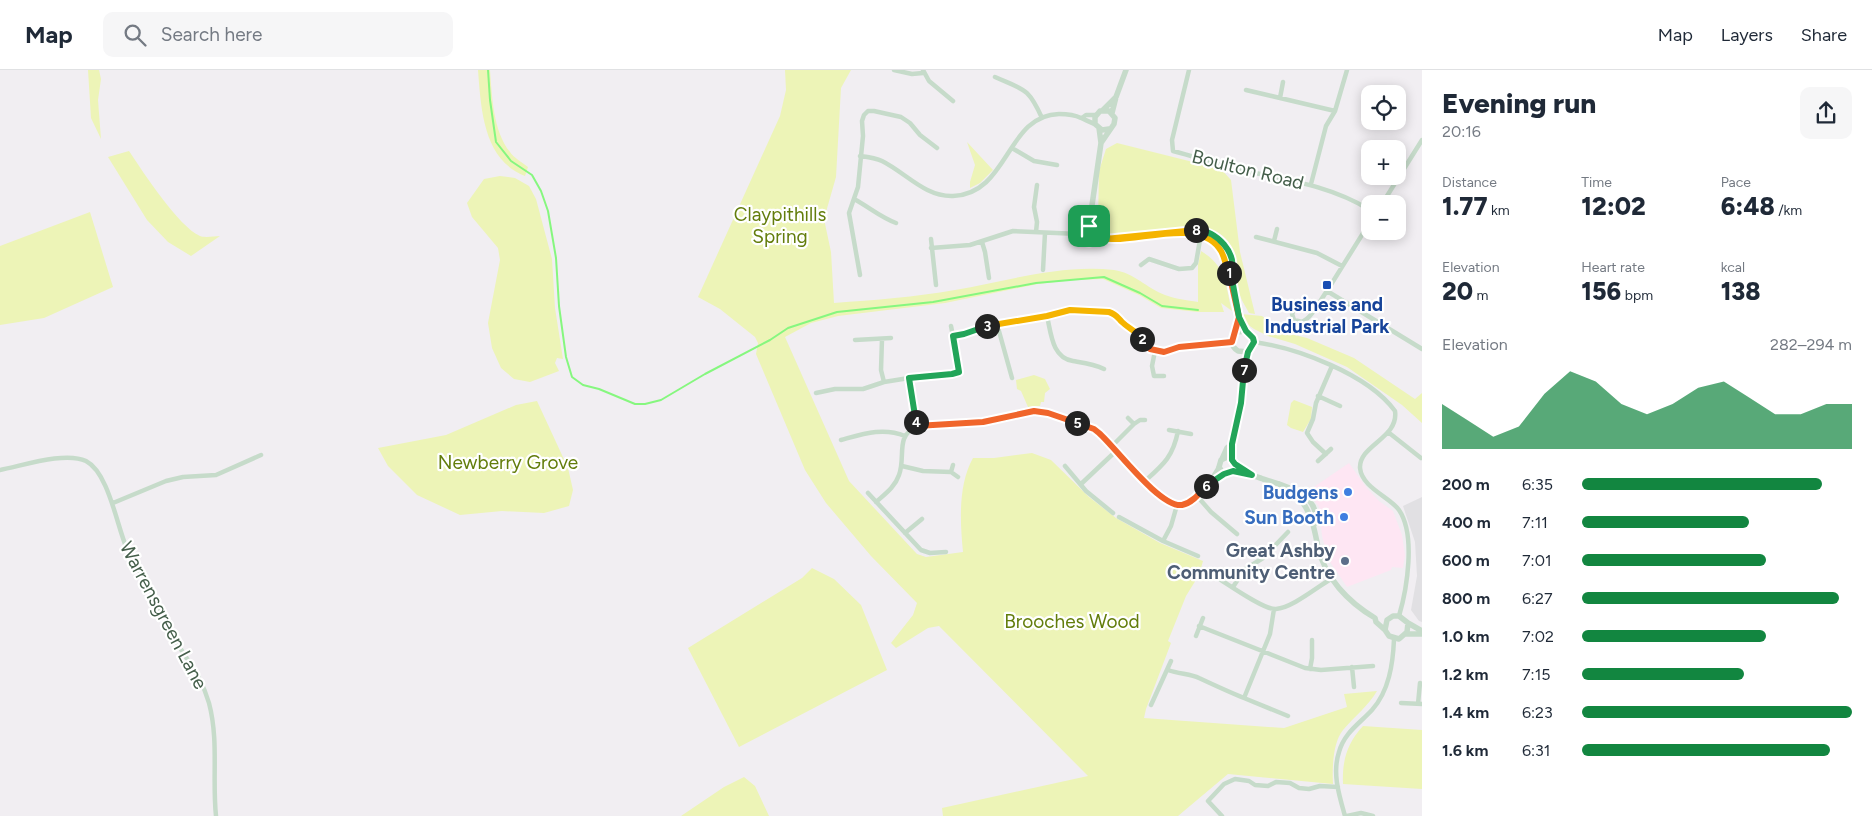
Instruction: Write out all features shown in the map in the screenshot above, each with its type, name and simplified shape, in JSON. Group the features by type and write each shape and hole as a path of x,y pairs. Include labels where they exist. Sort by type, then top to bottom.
{"street":[{"path":"894,70 912,74 923,71 929,81 953,101"},
{"path":"1101,143 1115,121 1112,113 1126,70"},
{"name":"Boulton Road","path":"1189,70 1172,140 1173,151 1230,167 1311,184 1348,197 1361,205"},
{"path":"1311,184 1326,126 1335,112 1347,70"},
{"path":"996,77 1016,84 1026,90 1035,102 1042,118"},
{"path":"1280,98 1284,82"},
{"path":"1246,90 1335,112"},
{"path":"1082,118 1096,115 1116,97"},
{"path":"1103,110 1112,113"},
{"path":"860,274 849,213 858,187 863,136 862,117 871,111 896,116 905,120 937,148"},
{"path":"860,156 883,162 932,192 954,196 976,190 991,179 1024,131 1042,118 1058,114 1082,118 1104,130 1109,129"},
{"path":"1089,226 1101,143 1096,115"},
{"path":"1388,195 1422,140"},
{"path":"1012,148 1034,161 1057,165"},
{"path":"1036,232 1037,222 1034,207 1037,185"},
{"path":"854,199 866,205 878,215 896,223"},
{"path":"1096,237 1094,228 1089,226 1082,228 1079,234 1082,241 1086,243 1096,237 1108,238 1183,232 1202,233 1220,249 1228,271 1231,274 1239,317 1246,331 1251,334 1254,342"},
{"path":"1274,241 1277,229"},
{"path":"931,248 982,242 998,234 1013,231 1079,234"},
{"path":"1043,270 1045,233"},
{"path":"1149,259 1179,269 1192,268 1196,263 1202,233"},
{"path":"1319,302 1296,306 1292,314 1294,320 1306,321 1327,291 1361,236"},
{"path":"1256,237 1317,253 1342,266"},
{"path":"931,239 936,285"},
{"path":"982,242 989,278"},
{"path":"1148,253 1149,259"},
{"path":"1141,265 1149,259"},
{"path":"1327,291 1422,348"},
{"path":"953,336 998,324 1070,310 1112,312 1124,324 1138,333 1146,346 1155,351 1164,352 1179,347 1232,342"},
{"path":"1047,316 1054,345 1059,354 1070,361 1088,363 1104,369"},
{"path":"1239,317 1232,342 1245,367"},
{"path":"998,324 1012,378"},
{"path":"816,393 836,389 863,389 884,382 959,372 950,326"},
{"path":"1234,334 1246,331"},
{"path":"855,340 891,338"},
{"path":"882,340 881,370 884,382"},
{"path":"1233,471 1232,444 1241,403 1248,352 1254,342"},
{"path":"1254,342 1286,348 1332,366 1368,388 1394,411 1394,425 1366,455 1360,467 1370,486 1398,509 1403,519 1408,548 1408,565 1405,591 1399,616"},
{"path":"1155,351 1152,366 1154,376 1164,376"},
{"path":"1238,351 1248,352"},
{"path":"1326,454 1312,442 1307,433 1313,418 1314,406 1332,366"},
{"path":"909,378 916,426"},
{"path":"1318,396 1340,406"},
{"path":"876,502 896,483 902,466 905,436 916,426 983,422 1041,411 1094,429 1161,497 1177,505 1187,504 1197,496 1218,467 1227,448 1232,444"},
{"path":"1128,418 1134,424"},
{"path":"1112,446 1134,424 1140,420 1145,420"},
{"path":"1169,430 1191,434"},
{"path":"841,440 882,431 894,432 905,436"},
{"path":"1145,482 1168,459 1175,446 1178,432"},
{"path":"1388,432 1421,458"},
{"path":"1318,461 1331,449"},
{"path":"1081,484 1116,451"},
{"path":"113,503 183,476 216,475 261,455"},
{"path":"1222,459 1227,458 1252,475"},
{"name":"Warrensgreen Lane","path":"0,470 52,460 74,459 85,461 95,468 113,503 127,549 150,588 176,642 205,689 215,742 214,794 216,816"},
{"path":"951,472 953,465"},
{"path":"902,466 923,471 951,472 958,477"},
{"path":"1065,466 1093,497 1113,513"},
{"path":"1218,467 1224,474"},
{"path":"1208,483 1233,471 1278,484 1304,504 1314,525 1318,549 1331,579 1356,606 1375,618 1387,620 1393,616 1399,616 1422,633"},
{"path":"868,493 921,550 930,553 946,552"},
{"path":"1197,496 1210,512 1237,534"},
{"path":"1163,541 1172,526 1177,505"},
{"path":"1119,517 1163,541 1198,556"},
{"path":"905,533 922,519"},
{"path":"1233,587 1244,570 1262,558 1288,532"},
{"path":"1221,580 1274,609 1290,604 1331,579"},
{"path":"1244,698 1272,628 1274,609"},
{"path":"1196,636 1203,618"},
{"path":"1375,618 1376,622 1394,639 1399,639 1406,634 1422,633"},
{"path":"1385,630 1387,620"},
{"path":"1406,634 1408,623"},
{"path":"1199,626 1310,669 1321,670 1373,666"},
{"path":"1373,816 1361,813 1346,816 1338,787 1336,763 1340,748 1350,731 1374,707 1384,691 1392,665 1394,639"},
{"path":"1310,669 1312,640"},
{"path":"1151,705 1171,661"},
{"path":"1352,667 1354,687"},
{"path":"1168,670 1198,677 1210,684 1288,716"},
{"path":"1401,703 1420,704 1420,683"},
{"path":"1222,816 1208,801 1224,784 1235,779 1249,780 1254,785 1268,786 1276,782 1290,783 1299,788 1309,789 1320,786 1338,787"}],"shaded area":[{"path":"1349,463 1366,487 1379,501 1393,511 1402,535 1405,555 1403,568 1392,567 1391,570 1347,587 1328,559 1322,536 1319,507 1308,491"},
{"path":"1422,497 1422,622 1419,621 1411,610 1417,576 1415,542 1403,506"}],"green space":[{"path":"88,70 99,70 101,79 98,100 101,139 91,118"},
{"path":"478,70 490,70 494,113 500,134 504,144 512,154 528,167 525,176 511,168 500,158 492,145 483,116"},
{"name":"Brooches Wood","path":"785,70 851,70 841,88 836,177 824,219 831,252 834,303 925,295 1034,274 1074,269 1114,270 1128,274 1165,295 1198,302 1198,265 1201,251 1216,263 1224,277 1232,311 1221,303 1224,312 1198,312 1161,308 1139,295 1103,279 1073,280 1038,284 945,303 838,316 811,323 785,337 849,481 917,554 926,557 963,552 961,528 962,491 973,458 994,458 1032,453 1051,460 1089,497 1116,518 1160,543 1203,561 1199,575 1186,596 1168,641 1171,643 1144,718 1284,728 1347,707 1344,694 1377,691 1343,730 1337,741 1334,756 1333,784 1228,774 1178,816 943,816 942,808 1088,776 939,626 928,628 896,648 891,643 913,615 917,603 871,556 826,503 805,470 756,354 758,343 755,337 720,309 698,297 780,116 786,90"},
{"path":"967,142 993,170 980,183 970,188 975,165"},
{"path":"1117,143 1221,169 1231,180 1240,252 1255,314 1249,313 1242,301 1237,283 1232,248 1218,232 1203,228 1187,228 1121,237 1108,233 1098,222 1099,171 1106,149"},
{"path":"129,151 172,211 191,231 200,236 220,236 191,256 168,242 147,220 108,157"},
{"path":"500,176 515,178 529,186 536,199 552,259 555,308 563,359 557,358 555,363 559,371 530,382 514,379 501,368 492,348 488,323 500,260 498,248 472,217 467,203 484,179"},
{"path":"90,212 113,287 44,318 0,325 0,246"},
{"path":"1241,314 1262,316 1282,332 1307,338 1354,358 1415,399 1422,393 1422,423 1402,405 1347,367 1295,344 1268,336 1254,329 1247,324"},
{"path":"1034,375 1045,379 1050,389 1045,393 1044,402 1041,402 1040,406 1028,407 1021,391 1017,389 1016,380"},
{"path":"1294,400 1312,407 1311,419 1303,432 1287,425 1291,403"},
{"name":"Newberry Grove","path":"537,401 568,468 573,490 569,506 544,513 502,511 460,515 417,495 388,466 378,448 446,435 516,405"},
{"path":"812,568 834,579 861,605 887,670 739,747 688,648 802,578"},
{"path":"1363,726 1422,730 1422,789 1343,784 1343,768 1349,746"},
{"path":"744,777 755,786 769,816 681,816 724,787"}],"waterway":[{"path":"488,70 496,142 511,161 532,175 541,191 548,211 556,258 559,306 566,357 572,377 583,385 599,389 635,404 645,404 661,400 705,374 770,340 788,328 837,312 933,302 1036,283 1104,277 1140,293 1162,306 1198,310"}],"place":[{"name":"Business and Industrial Park","path":"1327,285"},
{"name":"Budgens","path":"1348,492"},
{"name":"Sun Booth","path":"1344,517"},
{"name":"Great Ashby Community Centre","path":"1345,561"}],"route":[{"path":"1089,226 1085,226 1079,232 1082,241 1086,243 1108,238 1114,239 1202,230 1217,237 1224,244 1230,256 1231,274 1239,317 1246,331 1251,334 1254,342 1253,347 1248,352 1245,367 1238,423 1232,444 1232,460 1252,475 1233,471 1224,474 1213,482 1208,483 1187,504 1177,505 1167,501 1153,490 1102,434 1090,427 1048,413 1034,411 983,422 916,426 909,378 959,372 953,336 974,331 988,325 1015,322 1070,310 1109,312 1115,314 1124,324 1135,330 1146,346 1155,351 1164,352 1179,347 1196,347 1232,342 1239,317 1235,292 1231,274 1228,271 1223,254 1216,244 1201,236 1183,232 1114,239 1097,234 1092,226 1089,226"}],"park label":[{"name":"Claypithills Spring","path":"780,225"}]}
